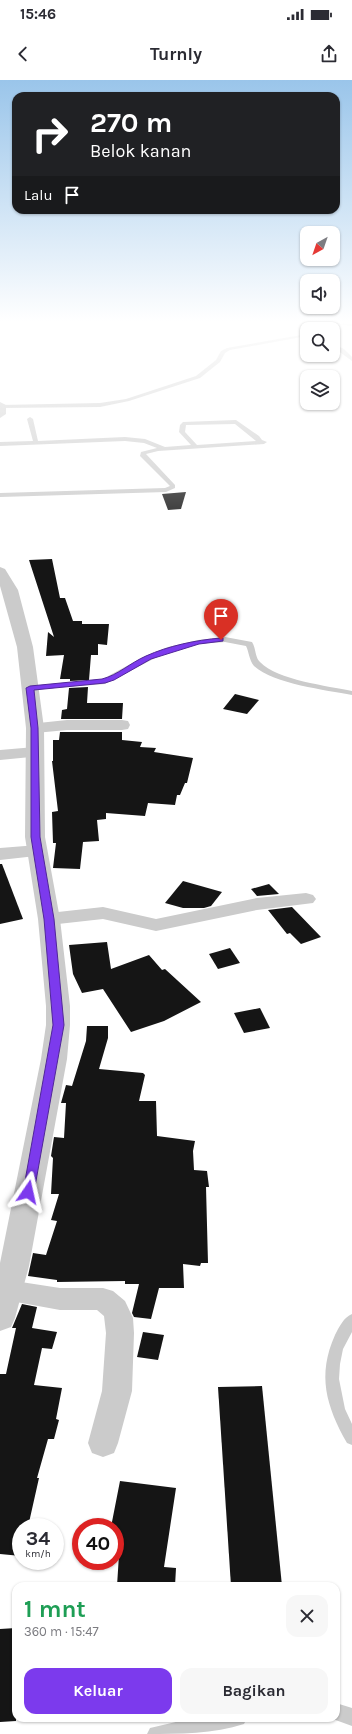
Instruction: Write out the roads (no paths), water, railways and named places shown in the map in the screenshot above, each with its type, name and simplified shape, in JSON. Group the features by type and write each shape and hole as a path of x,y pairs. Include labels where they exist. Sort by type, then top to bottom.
{"street":[{"path":"0,572 10,590 25,647 35,728 35,837 49,919 58,1025 54,1059 7,1274 0,1318"},
{"path":"35,728 67,725 122,725"},
{"path":"0,755 35,752"},
{"path":"0,854 38,851"},
{"path":"49,919 103,913 134,922 156,925 257,904 306,899"},
{"path":"7,1274 60,1299 103,1299 115,1309 120,1333 117,1391 104,1443"}],"lane":[{"path":"0,409 90,405 120,402 132,398"},
{"path":"30,419 36,442"},
{"path":"0,495 171,489 172,485 143,454 148,451 163,448 262,442 236,422 185,423 183,425 182,432 195,446"},
{"path":"0,444 132,440 155,444 163,448"},
{"path":"30,688 102,682 112,679 154,655 198,642 221,640 249,644 254,660 263,669 275,674 304,683 352,693"},
{"path":"352,1320 344,1330 331,1366 337,1411 352,1438"},
{"path":"340,1713 352,1717"},
{"path":"156,1734 218,1722"}]}
